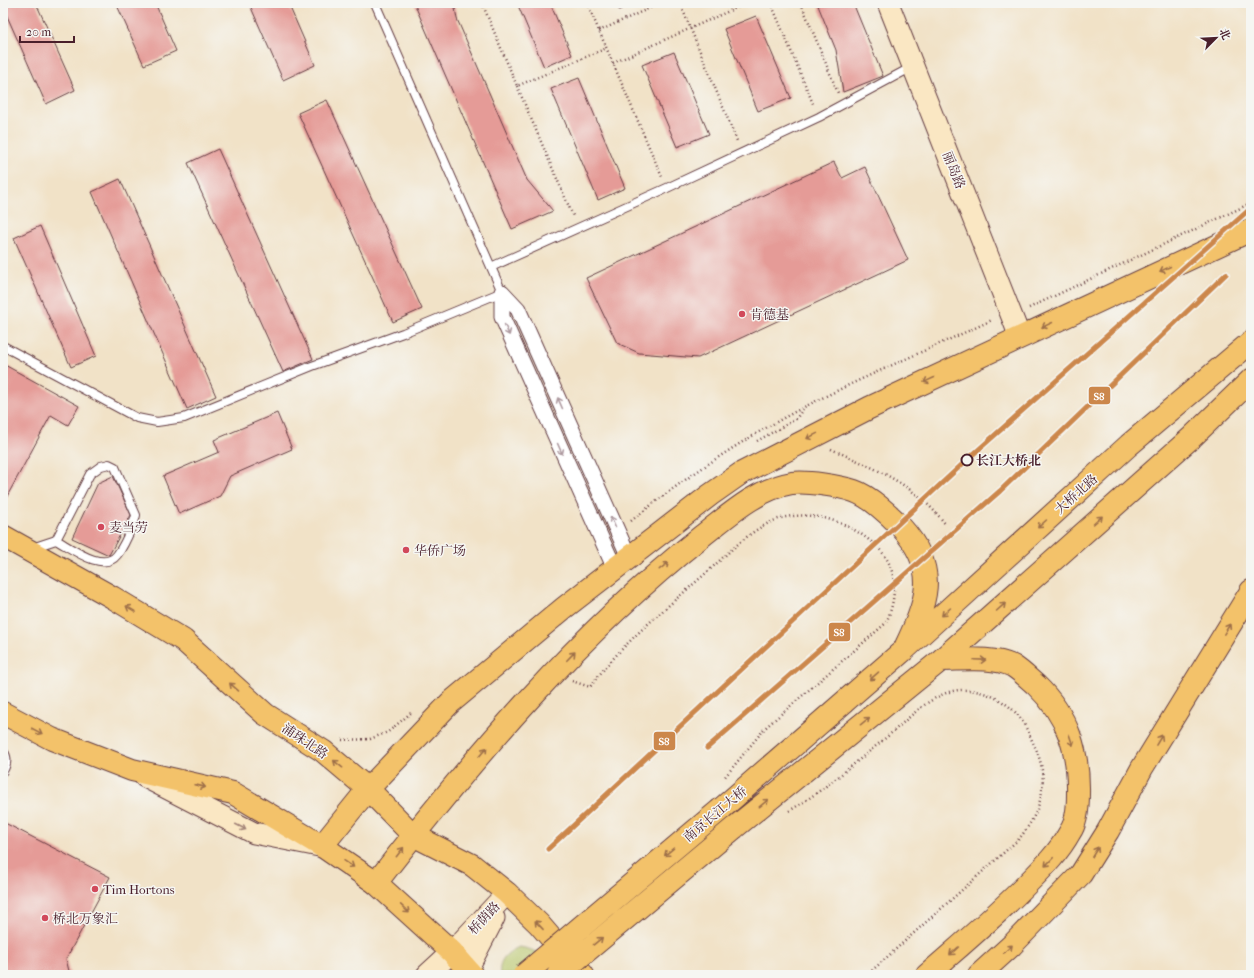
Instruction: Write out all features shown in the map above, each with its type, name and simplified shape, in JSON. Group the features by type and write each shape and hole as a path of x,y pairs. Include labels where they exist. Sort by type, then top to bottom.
{"main road":[{"path":"322,846 368,789 450,703 564,608 740,474 869,408 1251,230"},
{"path":"1129,445 1251,326"},
{"name":"大桥北路","path":"904,650 1129,445 1251,342"},
{"path":"940,660 1192,437 1251,380"},
{"path":"1192,437 1251,397"},
{"path":"376,883 413,835 514,715 604,621 656,572 724,518 762,492 793,483 816,483 855,491 885,511 904,530 914,544 926,576 926,594 922,613 904,650"},
{"name":"浦珠北路","path":"3,536 183,640 265,714 323,751 368,789 413,835 472,865 507,893 538,924 583,975"},
{"path":"979,975 1012,945 1081,874 1108,831 1142,768 1251,591"},
{"name":"南京长江大桥","path":"524,975 720,809 904,650"},
{"path":"927,975 1010,901 1056,855 1072,831 1078,807 1079,774 1075,750 1066,724 1049,698 1030,679 1012,666 989,660 940,660"},
{"name":"南京长江大桥","path":"558,975 734,828 940,660"},
{"path":"3,713 52,739 132,770 233,793 322,846 376,883 452,952 467,973"}],"street":[{"name":"丽岛路","path":"888,3 912,67 1020,337"},
{"path":"502,292 518,310 618,531 622,563"},
{"path":"502,292 502,317 622,563"},
{"name":"桥荫路","path":"427,975 452,952 507,893"},
{"name":"桥荫路","path":"467,973 507,893"}],"lane":[{"path":"3,346 136,418 157,422 184,418 312,366 403,333 502,292 376,3"},
{"path":"491,267 578,229 819,117 912,67"},
{"path":"27,549 56,540 97,562 109,562 118,554 136,515 115,467 109,464 101,466 90,474 56,540"},
{"path":"3,751 6,754 6,764 3,771"}],"path":[{"path":"482,3 578,229"},
{"path":"587,3 667,188"},
{"path":"599,31 661,3"},
{"path":"680,3 742,153"},
{"path":"613,63 747,3"},
{"path":"771,3 819,117"},
{"path":"801,3 843,104"},
{"path":"517,86 606,48"},
{"path":"618,531 708,464 757,433 805,407"},
{"path":"827,447 880,470 898,481 929,506 946,525"},
{"path":"553,675 590,687 605,666 637,634 733,548 767,525 784,518 800,516 823,518 840,522 856,530 879,548 886,558 894,578 893,600 886,623 765,728 721,782"},
{"path":"786,813 818,794 924,704 950,691 964,690 978,692 994,697 1015,712 1027,730 1043,769 1043,781 1038,805 1030,825 1019,838 868,975"},
{"path":"340,740 370,739 388,732 415,709"}],"green space":[{"path":"519,947 533,950 538,953 546,960 558,975 500,975 500,965 504,958 510,952"}],"building":[{"path":"3,3 36,3 75,90 46,104 3,7"},
{"path":"116,3 155,3 176,51 144,65"},
{"path":"249,3 288,3 315,65 283,80"},
{"path":"414,3 454,3 457,19 527,180 553,211 512,229"},
{"path":"517,3 550,3 572,55 544,67"},
{"path":"616,3 634,3 619,10"},
{"path":"817,3 853,3 883,76 843,92 836,50"},
{"path":"756,16 791,98 758,111 724,29"},
{"path":"674,52 709,134 677,147 642,65"},
{"path":"579,78 625,188 598,200 551,89"},
{"path":"327,100 422,309 393,322 298,113"},
{"path":"3,144 7,154 3,156"},
{"path":"218,149 313,359 283,372 188,163"},
{"path":"834,162 842,178 865,167 908,260 698,358 639,353 617,343 586,278"},
{"path":"120,179 216,396 187,409 92,192"},
{"path":"40,226 96,356 71,367 14,238"},
{"path":"3,364 79,406 68,425 51,415 5,500 3,499"},
{"path":"277,413 292,449 230,476 220,496 179,514 163,476 219,452 214,440"},
{"name":"麦当劳","path":"113,476 131,515 109,555 72,538 98,483"},
{"name":"桥北万象汇","path":"3,822 110,877 66,959 70,975 3,975"}],"transit line":[{"name":"S8","path":"548,849 969,458 1251,208"},
{"name":"S8","path":"707,748 1000,491 1226,274"}],"place":[{"name":"肯德基","path":"742,314"},
{"name":"长江大桥北","path":"967,460"},
{"name":"麦当劳","path":"101,527"},
{"name":"华侨广场","path":"406,550"},
{"name":"Tim Hortons","path":"95,889"},
{"name":"桥北万象汇","path":"45,918"}]}
